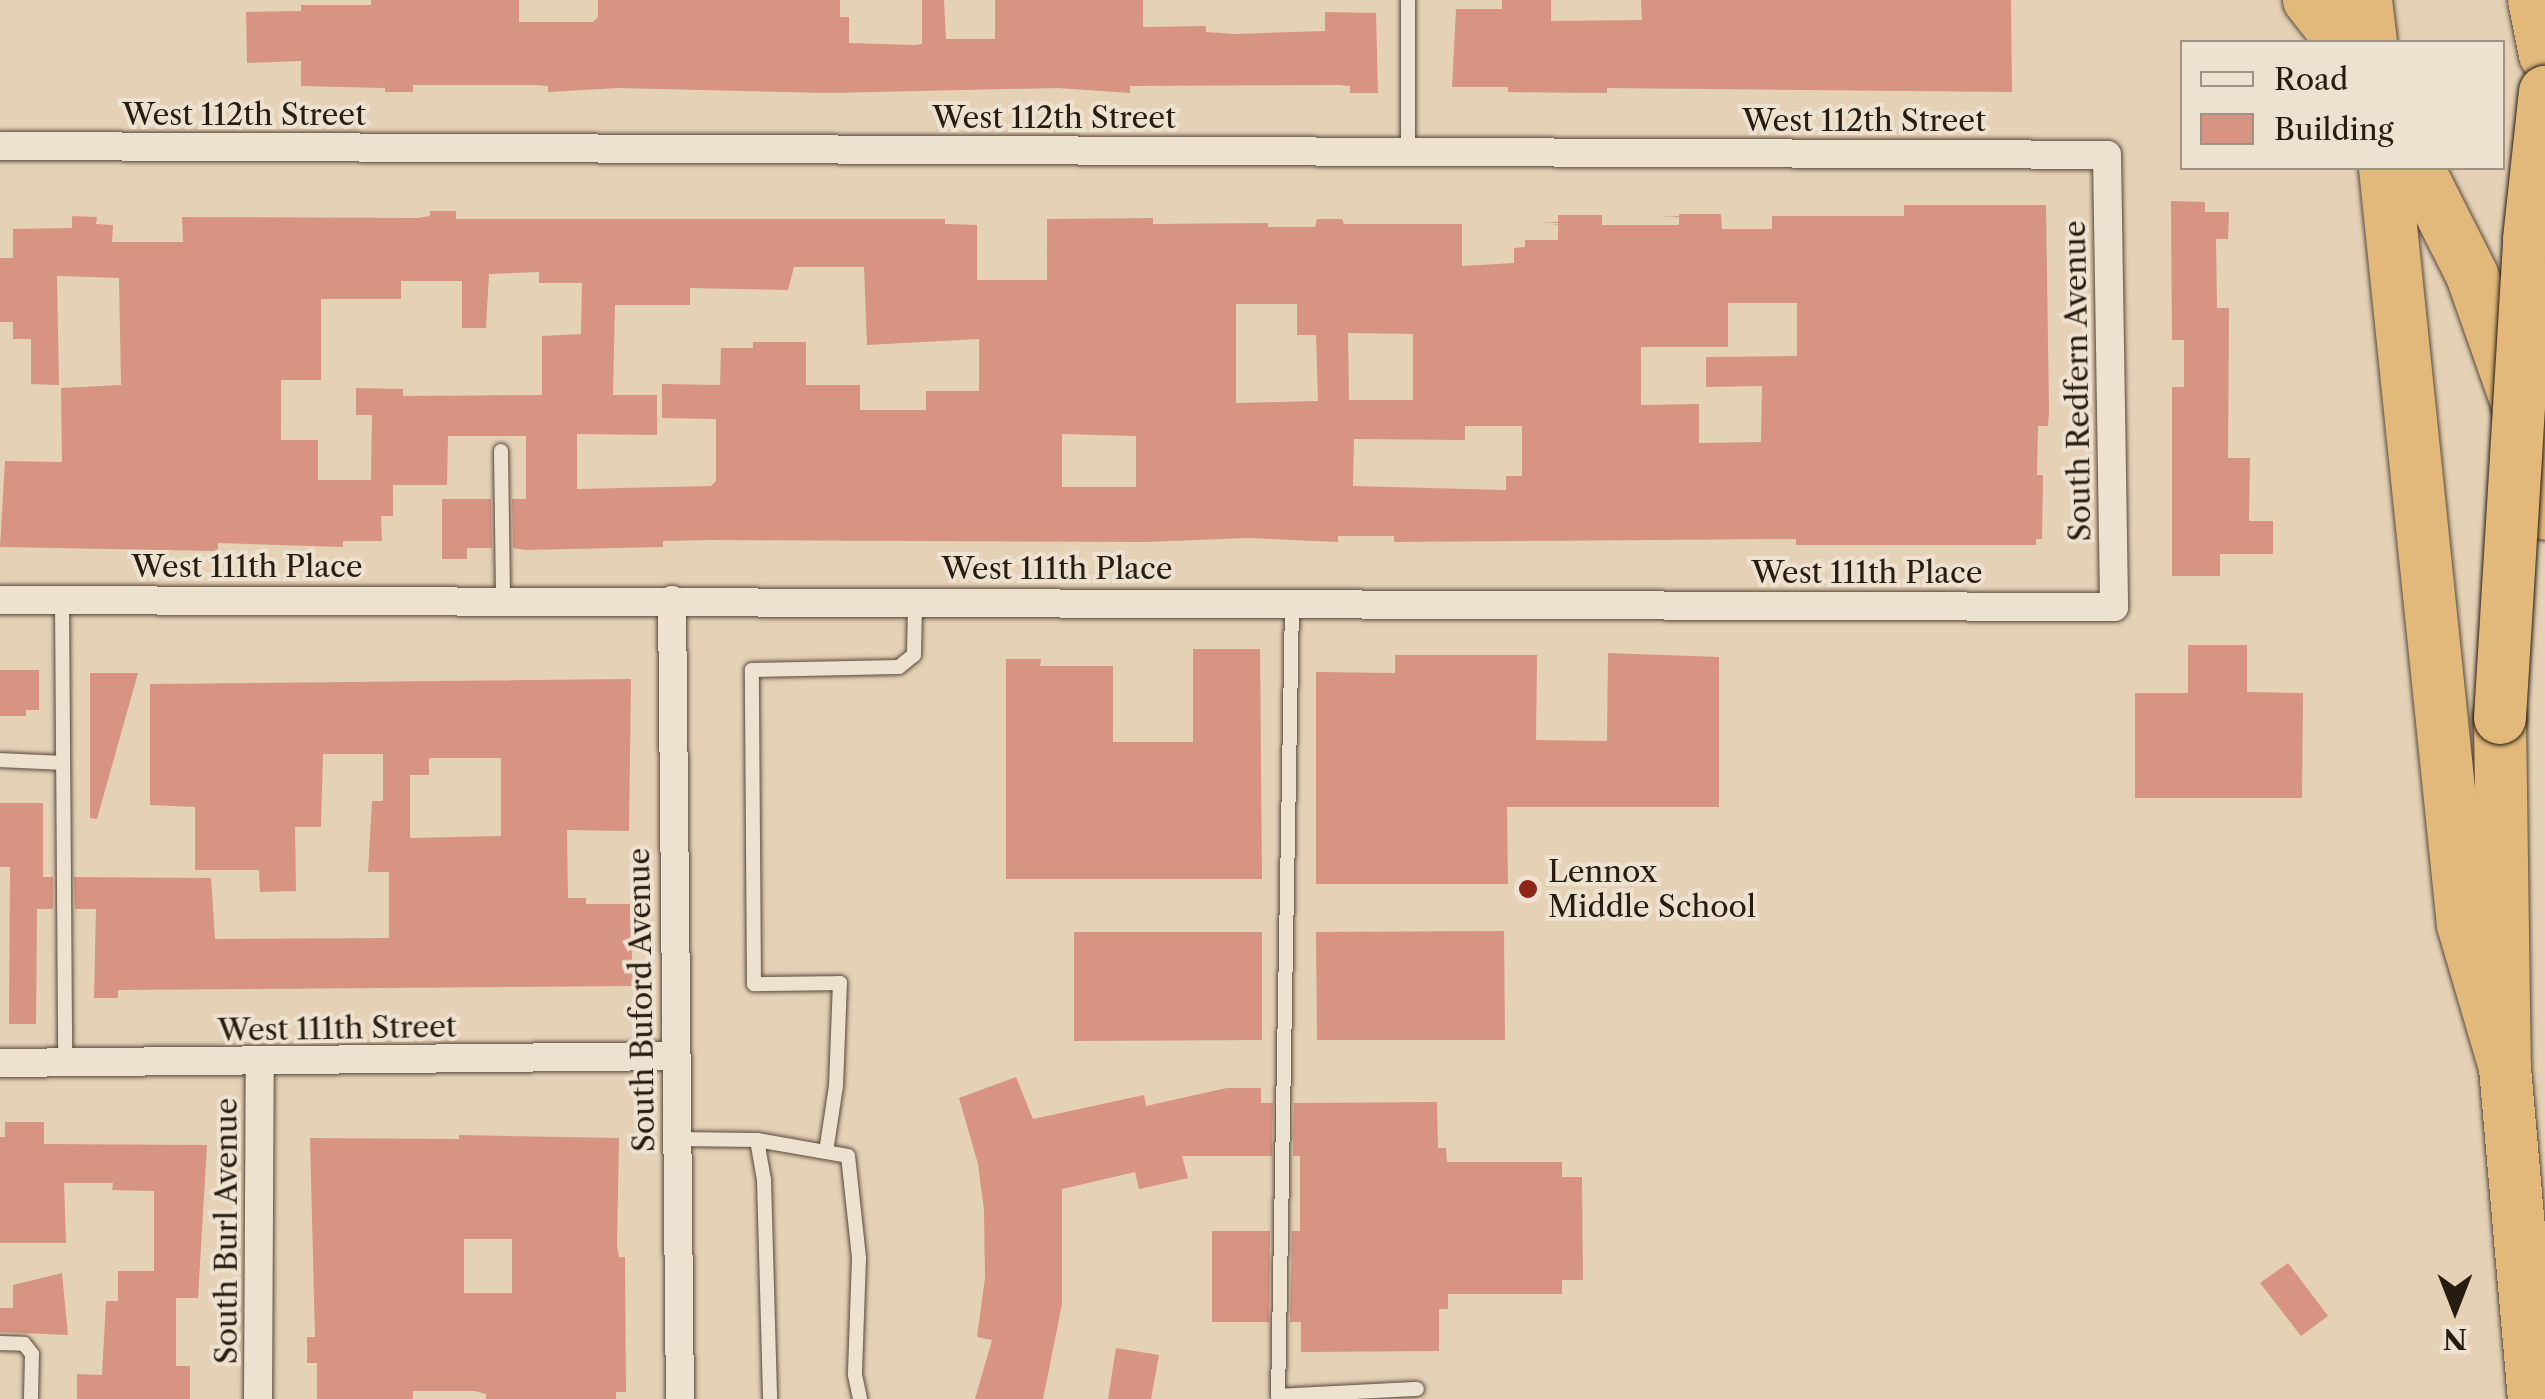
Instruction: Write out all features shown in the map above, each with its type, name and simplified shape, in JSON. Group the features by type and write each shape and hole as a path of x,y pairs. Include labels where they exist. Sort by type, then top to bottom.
{"highway":[{"path":"2309,0 2340,40"},
{"path":"2366,0 2371,40"},
{"path":"2534,0 2545,55"},
{"path":"2534,1399 2504,1068 2500,718 2529,239 2545,92"},
{"path":"2385,170 2463,924 2504,1068"},
{"path":"2419,170 2478,290 2531,443 2545,514"}],"street":[{"name":"West 112th Street","path":"0,146 2108,154"},
{"name":"South Redfern Avenue","path":"2108,154 2114,607"},
{"name":"West 111th Place","path":"0,600 2114,607"},
{"name":"South Buford Avenue","path":"672,600 680,1399"},
{"name":"West 111th Street","path":"0,1063 674,1056"},
{"name":"South Burl Avenue","path":"258,1399 260,1063"}],"lane":[{"path":"1408,0 1408,152"},
{"path":"502,450 503,600"},
{"path":"62,600 65,1062"},
{"path":"826,1152 836,1086 840,983 754,984 752,670 900,667 914,655 915,601"},
{"path":"1292,603 1278,1396 1417,1389"},
{"path":"0,760 63,764"},
{"path":"676,1140 757,1140 848,1156 859,1258 854,1376 860,1399"},
{"path":"757,1140 764,1180 770,1399"},
{"path":"0,1344 24,1344 32,1354 32,1399"}],"building":[{"path":"371,0 519,0 519,22 593,22 598,17 598,0 840,0 840,17 849,17 849,43 913,45 922,44 922,0 944,0 946,39 995,39 995,0 1143,0 1143,27 1206,26 1206,32 1235,34 1325,31 1325,12 1376,13 1378,93 1350,93 1350,86 1339,85 1130,86 1130,93 1058,88 829,93 618,88 548,92 548,86 534,85 413,85 413,92 385,92 385,88 301,86 301,61 247,63 246,12 301,11 301,5 371,5"},
{"path":"1502,0 1551,0 1551,21 1642,20 1641,0 2011,0 2012,92 1607,88 1607,93 1452,87 1456,9 1502,9"},
{"path":"2171,201 2205,202 2205,212 2229,212 2228,239 2216,239 2217,308 2229,308 2228,458 2250,458 2249,521 2273,521 2273,554 2220,554 2220,576 2172,576 2172,387 2184,387 2184,340 2172,340"},
{"path":"1904,205 2046,205 2049,411 2048,426 2038,426 2037,475 2043,475 2042,539 2036,539 2036,545 1796,545 1796,539 1394,542 1394,536 1338,536 1338,542 1247,538 1145,542 711,540 663,541 663,547 525,550 513,548 512,499 526,499 526,436 448,436 447,485 393,485 393,516 381,516 382,541 343,541 343,547 218,543 218,551 0,547 5,461 62,462 61,388 121,385 119,278 57,276 59,385 31,384 31,339 13,339 13,322 0,322 0,258 13,258 13,229 72,228 72,216 97,217 96,224 113,225 112,242 183,242 182,217 418,218 430,216 430,211 456,211 456,219 945,219 945,224 977,225 977,280 1047,280 1047,219 1153,218 1153,224 1268,223 1268,227 1315,227 1317,219 1342,219 1344,224 1462,224 1462,266 1514,263 1514,248 1525,247 1525,240 1558,240 1558,215 1602,215 1602,225 1679,225 1679,214 1721,214 1722,229 1772,229 1772,216 1904,216","holes":["794,267 864,267 867,345 979,339 979,391 926,391 926,410 860,410 860,385 806,385 806,342 753,342 753,348 721,348 720,385 662,384 662,418 716,419 716,481 711,486 577,489 577,434 657,435 657,395 613,395 615,305 690,305 690,288 788,290","539,272 539,283 582,283 581,334 542,336 542,395 403,396 403,389 356,388 356,415 372,415 371,480 318,480 318,440 281,440 281,380 321,380 321,299 401,299 401,281 462,281 462,328 486,328 489,274","1728,303 1797,303 1797,356 1706,357 1706,387 1762,386 1761,442 1699,443 1699,404 1641,405 1641,347 1728,347","1236,304 1297,304 1297,335 1316,335 1318,401 1236,403","1348,333 1413,334 1413,400 1349,400","1465,426 1522,426 1522,476 1506,476 1506,490 1353,486 1354,439 1465,440","1062,434 1136,436 1136,487 1062,487"]},
{"path":"442,499 491,499 492,548 467,548 467,559 442,559"},
{"path":"2188,645 2247,645 2247,692 2303,693 2302,798 2135,798 2135,693 2188,693"},
{"path":"1193,649 1260,649 1262,879 1006,879 1006,659 1041,659 1040,666 1113,666 1113,742 1193,742"},
{"path":"1608,653 1719,657 1719,807 1507,807 1508,884 1316,884 1316,672 1395,673 1395,655 1537,655 1536,740 1607,741"},
{"path":"0,670 39,670 39,710 26,710 26,716 0,716"},
{"path":"90,673 138,673 97,819 90,818"},
{"path":"631,679 629,831 567,830 568,898 586,898 586,904 630,904 633,986 118,990 118,998 94,998 96,909 75,909 74,877 211,878 215,939 389,938 389,872 368,872 372,801 383,801 383,754 323,754 321,827 295,827 296,891 260,892 259,870 195,870 195,807 150,805 150,684","holes":["429,758 501,758 501,836 410,838 410,775 429,775"]},
{"path":"0,803 43,803 43,877 53,877 53,909 37,909 36,1024 9,1024 10,867 0,867"},
{"path":"1504,931 1505,1040 1317,1040 1316,932"},
{"path":"1074,932 1262,932 1262,1040 1074,1041"},
{"path":"1016,1077 1033,1119 1144,1095 1146,1106 1227,1088 1261,1088 1261,1103 1273,1103 1272,1156 1182,1156 1188,1178 1139,1189 1135,1172 1062,1189 1062,1304 1043,1399 975,1399 992,1340 977,1337 985,1278 984,1210 978,1164 959,1098"},
{"path":"1437,1102 1438,1148 1446,1148 1447,1162 1562,1162 1562,1177 1582,1177 1583,1280 1562,1280 1562,1294 1448,1294 1448,1309 1439,1309 1439,1351 1301,1352 1301,1322 1290,1322 1292,1231 1300,1231 1300,1156 1293,1156 1294,1103"},
{"path":"5,1122 44,1122 44,1144 207,1145 198,1298 176,1298 176,1366 190,1366 190,1399 77,1399 77,1374 102,1375 106,1301 118,1301 118,1271 154,1271 154,1191 112,1190 113,1183 64,1183 66,1243 0,1243 0,1137 5,1137"},
{"path":"459,1135 619,1138 617,1245 619,1257 625,1257 626,1392 616,1392 616,1399 486,1399 486,1394 475,1391 413,1391 413,1399 317,1399 317,1363 307,1363 307,1337 315,1337 310,1138 459,1139","holes":["464,1239 512,1239 512,1293 464,1293"]},
{"path":"1212,1231 1270,1231 1269,1322 1212,1322"},
{"path":"2288,1263 2328,1316 2301,1336 2260,1283"},
{"path":"62,1273 68,1335 0,1332 0,1308 13,1308 13,1285"},
{"path":"1116,1348 1159,1355 1151,1399 1108,1399"}],"place":[{"name":"Lennox Middle School","path":"1528,889"}]}
